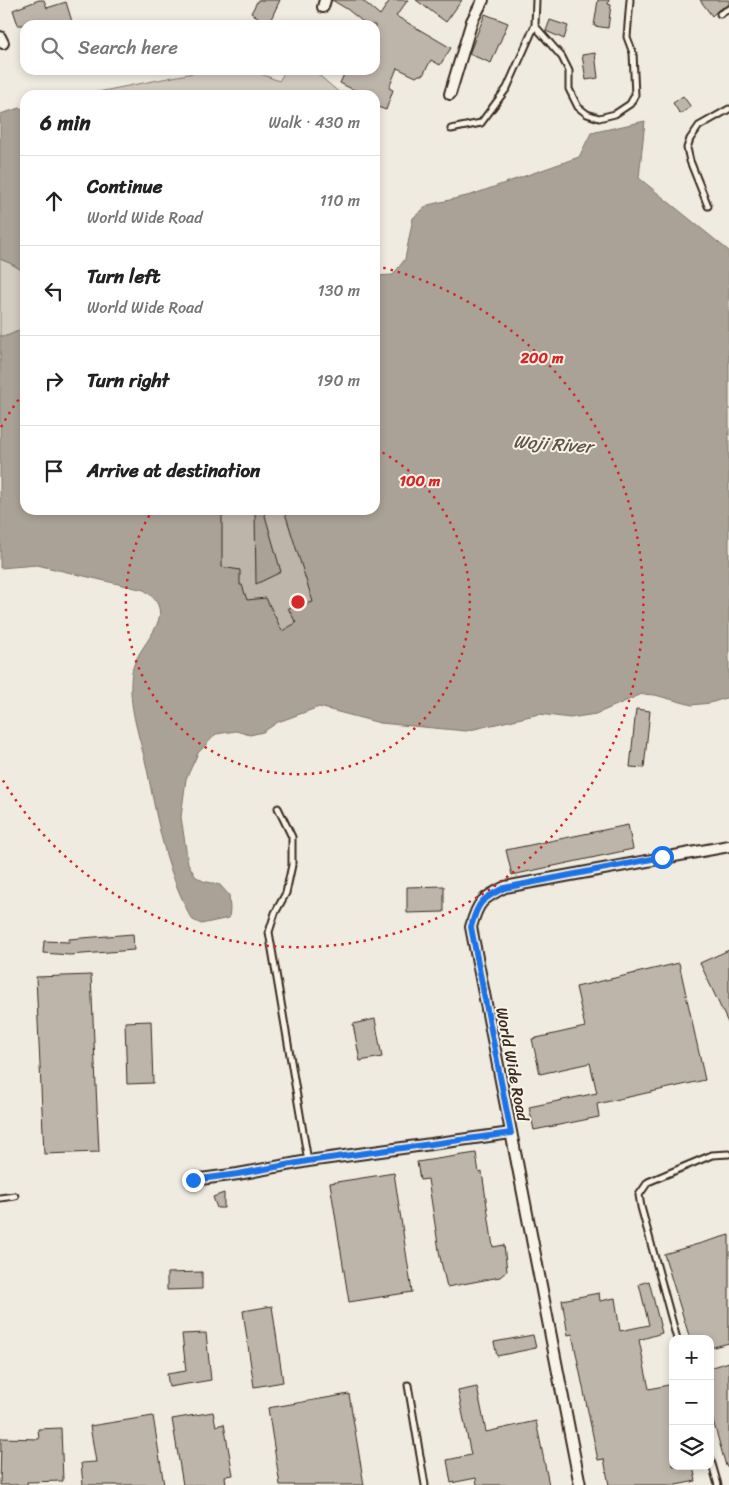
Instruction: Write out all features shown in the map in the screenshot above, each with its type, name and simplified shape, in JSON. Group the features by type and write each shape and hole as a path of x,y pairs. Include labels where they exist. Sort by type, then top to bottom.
{"street":[{"path":"450,94 472,21 482,0"},
{"name":"World Wide Road","path":"580,1485 471,927 476,910 485,898 504,888 729,846"},
{"path":"193,1180 308,1161 511,1133"}],"lane":[{"path":"452,129 481,123 507,88 535,26 536,0"},
{"path":"535,26 562,57 569,71 569,89 578,108 587,114 599,118 615,114 630,104 635,95 633,54 628,37 630,0"},
{"path":"720,14 729,9"},
{"path":"708,206 690,161 687,148 690,139 700,126 729,109"},
{"path":"278,808 292,837 292,865 286,893 275,913 269,932 308,1161"},
{"path":"676,1335 639,1195 648,1182 712,1155 729,1154"},
{"path":"0,1198 15,1196"},
{"path":"408,1385 425,1485"},
{"path":"714,1470 718,1485"}],"shaded area":[{"path":"183,75 264,75 279,81 283,75 319,75 336,90 108,90"},
{"path":"0,259 20,269 20,330 7,336 0,336"}],"water":[{"path":"20,108 20,269 0,259 0,114"},
{"name":"Woji River","path":"645,121 639,178 729,251 729,697 710,703 692,705 655,695 642,694 596,714 570,718 539,714 466,731 380,723 319,707 278,722 263,732 250,735 236,731 216,734 198,753 186,779 181,817 188,863 195,876 203,881 220,885 229,895 229,918 201,924 194,921 176,885 166,853 157,820 131,697 132,672 141,650 159,619 159,610 155,600 144,590 37,565 0,568 0,336 7,336 20,330 20,515 380,515 380,276 393,275 405,259 413,218 428,205 471,195 579,157 591,133"}],"building":[{"path":"39,0 44,0 47,8 66,2 71,20 20,20 20,25 18,25 13,10"},
{"path":"258,0 280,0 269,20 263,20 251,13"},
{"path":"332,0 362,0 380,15 390,0 408,0 396,16 451,48 440,65 431,60 423,75 416,77 397,68 389,88 393,90 386,110 380,108 380,90 354,90 340,83 344,75 380,75 380,20 361,20"},
{"path":"416,0 462,0 446,22"},
{"path":"598,0 609,0 608,4 611,5 608,28 594,26"},
{"path":"700,0 729,0 729,5 718,10 712,16"},
{"path":"485,14 508,23 491,63 469,54"},
{"path":"550,20 568,26 564,39 546,31"},
{"path":"595,53 598,78 586,80 582,55"},
{"path":"683,96 691,107 680,114 673,103"},
{"path":"222,515 255,515 256,584 281,572 265,515 286,515 313,602 288,608 296,623 282,631 266,598 247,600 242,585 240,585 240,570 222,567"},
{"path":"636,709 650,711 644,768 630,767"},
{"path":"628,825 633,849 512,875 506,850"},
{"path":"444,886 444,912 407,913 407,887"},
{"path":"133,934 134,950 70,955 43,953 44,941 69,942 69,939"},
{"path":"729,950 729,1025 700,963"},
{"path":"679,963 705,1080 597,1104 599,1117 534,1130 529,1107 597,1093 590,1063 540,1074 532,1039 585,1027 576,987"},
{"path":"91,975 99,1152 44,1154 36,977"},
{"path":"375,1019 382,1057 360,1061 353,1024"},
{"path":"151,1021 153,1083 127,1084 125,1022"},
{"path":"476,1153 479,1173 482,1172 493,1247 504,1245 507,1271 500,1277 447,1287 440,1257 428,1179 420,1180 417,1162"},
{"path":"394,1173 412,1292 349,1302 330,1183"},
{"path":"224,1193 224,1208 217,1208 213,1197"},
{"path":"729,1235 729,1343 714,1347 714,1335 689,1335 664,1254"},
{"path":"202,1272 202,1289 167,1290 167,1273"},
{"path":"649,1281 662,1333 639,1340 649,1389 669,1385 669,1470 694,1470 696,1481 676,1485 609,1485 604,1459 598,1460 572,1334 568,1335 562,1300 599,1293 600,1301 615,1298 620,1331 649,1325 639,1284"},
{"path":"272,1306 283,1382 254,1387 243,1311"},
{"path":"206,1333 211,1380 169,1387 167,1374 186,1371 182,1334"},
{"path":"533,1335 536,1348 497,1356 494,1342"},
{"path":"729,1362 729,1466 726,1466 714,1424 714,1367"},
{"path":"477,1387 486,1432 536,1421 549,1485 477,1485 476,1478 451,1483 447,1460 471,1455 458,1391"},
{"path":"349,1394 364,1485 280,1485 268,1408"},
{"path":"213,1412 216,1426 224,1424 233,1475 225,1476 226,1485 183,1485 172,1419"},
{"path":"153,1416 164,1485 83,1485 81,1463 96,1462 90,1426"},
{"path":"61,1428 63,1481 27,1482 27,1485 0,1485 1,1438 39,1439 38,1429"}],"route":[{"path":"193,1180 308,1161 511,1133 471,927 476,910 485,898 504,888 662,857"}]}
